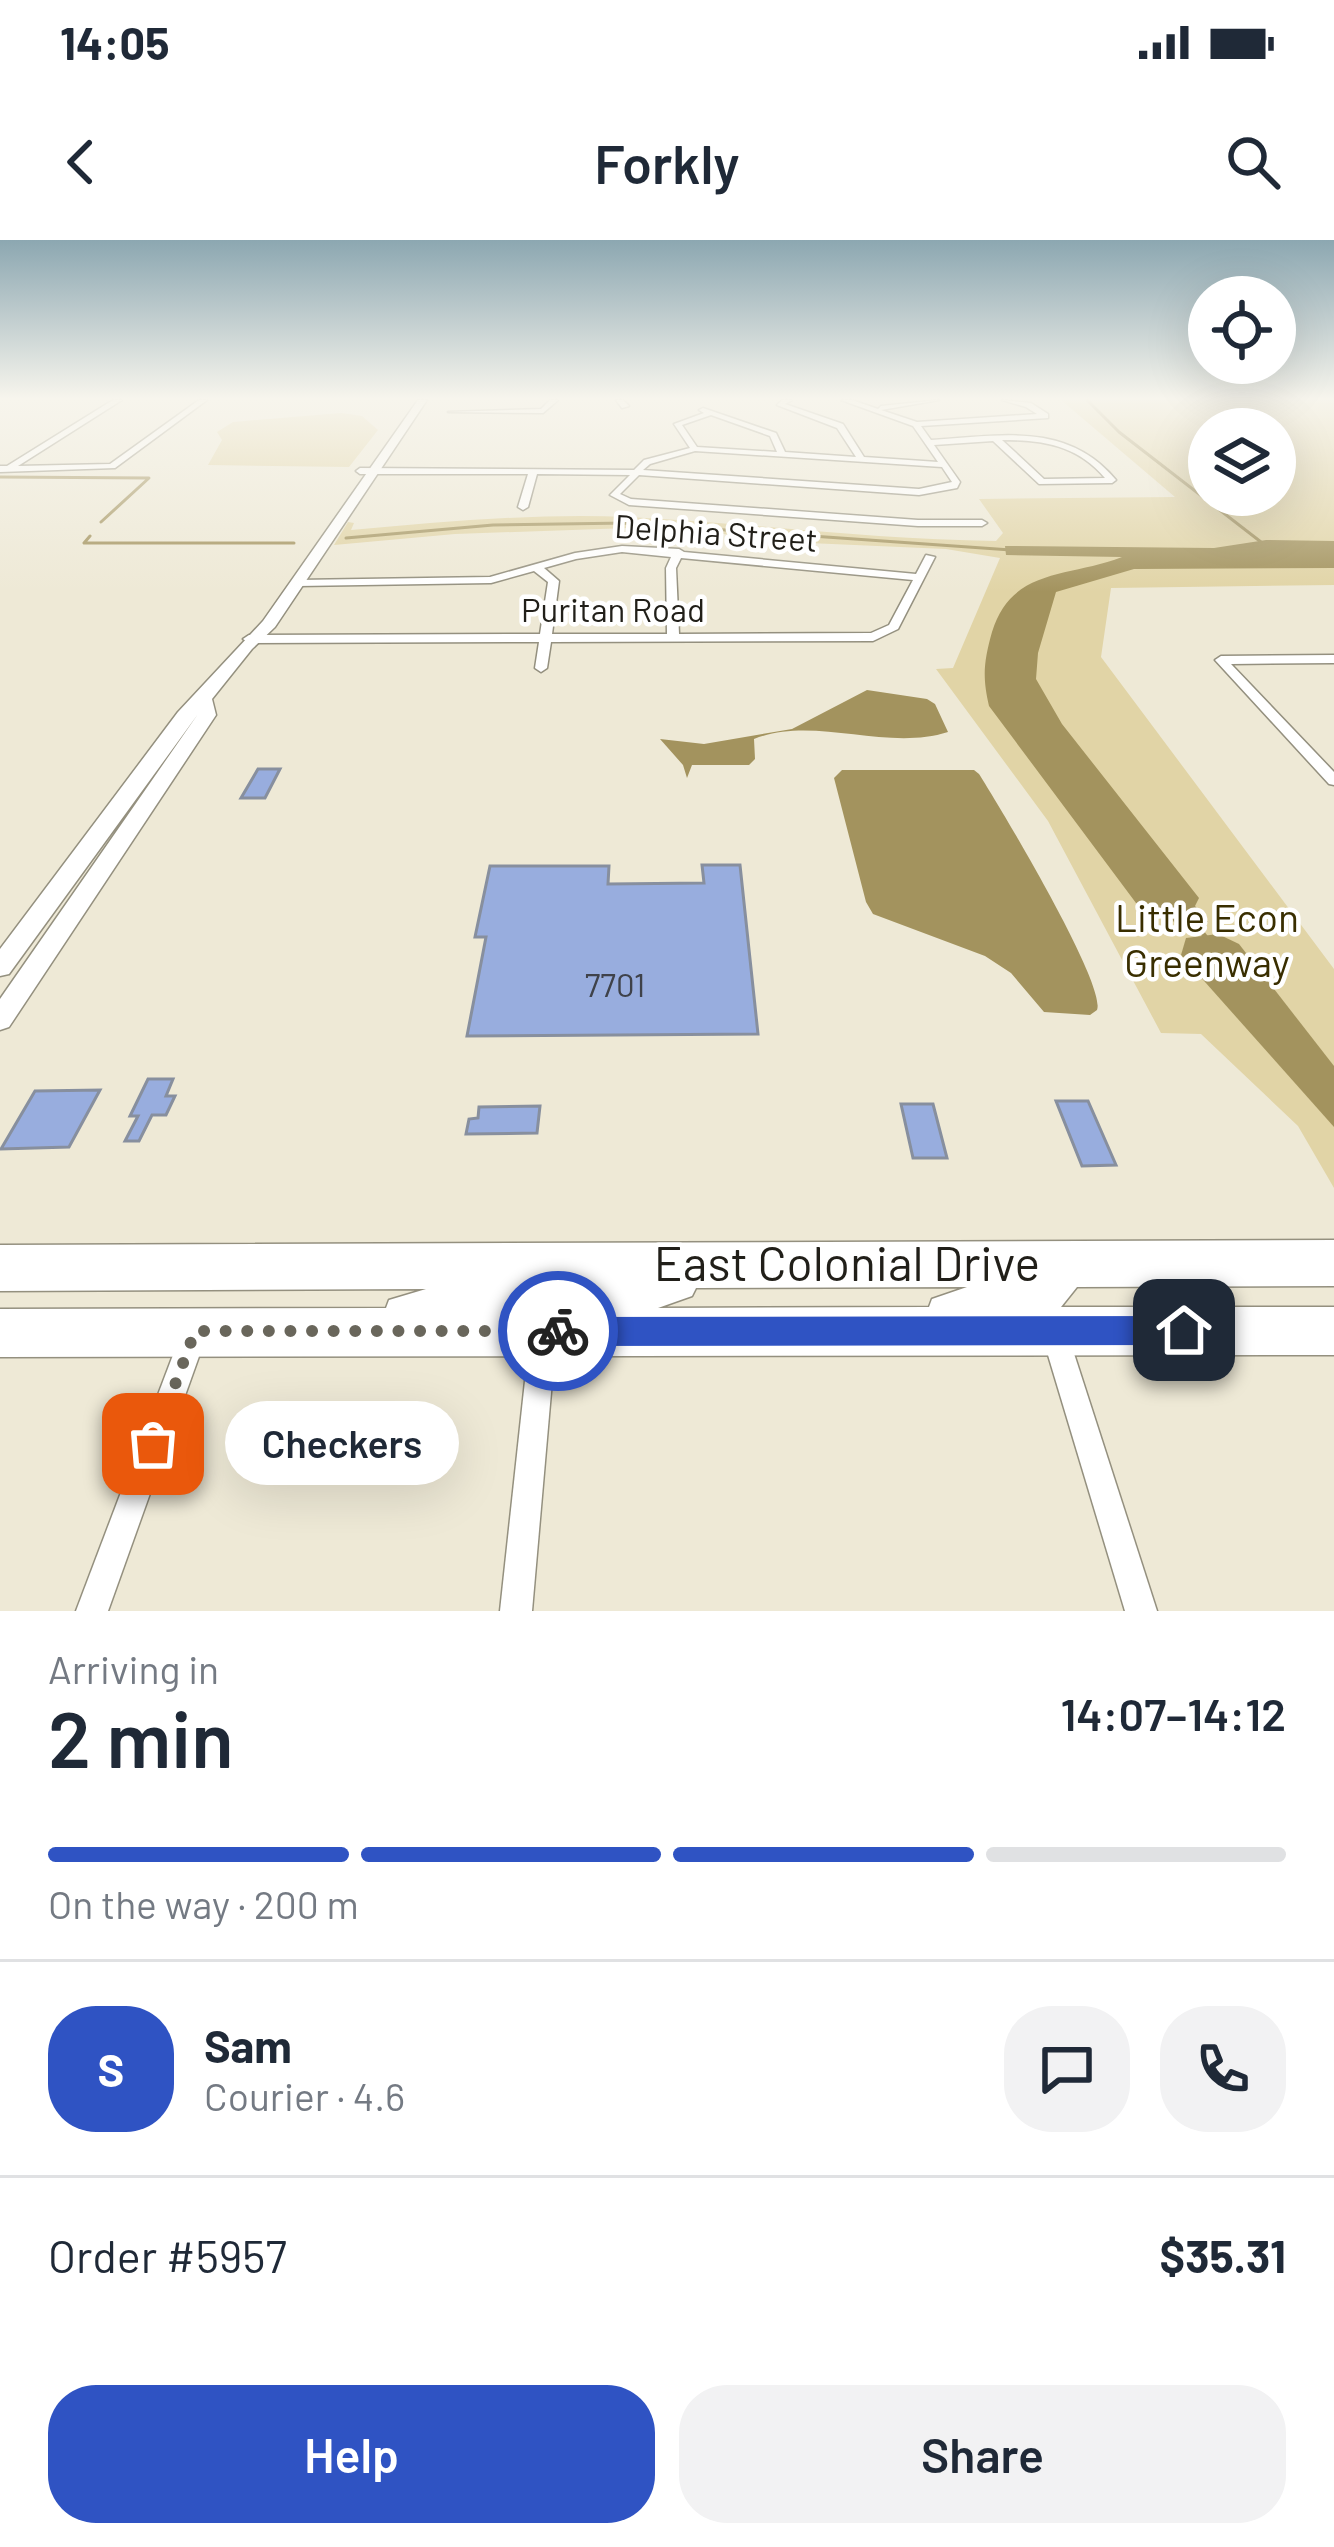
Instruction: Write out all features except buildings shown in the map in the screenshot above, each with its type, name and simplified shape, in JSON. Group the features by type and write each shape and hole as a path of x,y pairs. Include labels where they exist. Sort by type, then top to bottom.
{"highway":[{"path":"889,1330 1024,1299 1050,1288 1065,1263"},
{"name":"East Colonial Drive","path":"0,1268 1334,1263"},
{"path":"328,1332 490,1300 523,1289 565,1265"},
{"path":"543,1331 580,1303 609,1293 748,1266"},
{"name":"East Colonial Drive","path":"0,1333 1330,1330"}],"main road":[{"path":"368,471 372,464"},
{"path":"249,639 250,623 373,464"},
{"path":"0,967 184,716 205,700 249,639 269,624 328,527"},
{"path":"0,1020 207,716 205,700"}],"street":[{"path":"3,470 115,464"},
{"path":"647,464 632,473 614,495 628,502 982,523"},
{"path":"368,471 632,473 870,489 944,490 956,482 942,465 915,464"},
{"path":"1023,464 1042,482 1112,480 1093,464"},
{"path":"523,507 533,471"},
{"path":"863,518 870,489"},
{"name":"Delphia Street","path":"298,583 490,580 599,550 679,553 918,577"},
{"path":"673,637 671,568 679,553"},
{"name":"Puritan Road","path":"249,639 873,637 894,627 930,556"},
{"path":"380,582 390,562"},
{"path":"784,583 790,563"},
{"path":"537,568 554,581 541,668"},
{"path":"1334,659 1221,660 1334,781"},
{"path":"92,842 121,842"},
{"path":"1053,1330 1141,1611"},
{"path":"92,1611 195,1331"},
{"path":"516,1611 543,1331"}],"green space":[{"path":"209,464 351,464 349,467"},
{"name":"Little Econ Greenway","path":"1136,464 1188,464 1188,516 1296,516 1296,464 1334,464 1334,585 1111,588 1101,657 1334,969 1334,1188 1298,1126 1201,1034 1161,1033 1048,821 936,669 953,668 1000,558 946,549 809,543 657,527 455,534 334,545 348,522 354,523 351,530 559,516 904,538 996,541 1003,533 979,499 1175,497"}],"shaded area":[{"path":"1266,540 1334,541 1334,568 1134,569 1056,592 1038,653 1036,679 1062,724 1199,898 1195,906 1208,922 1176,925 1165,909 1136,903 989,706 985,686 992,632 1013,596 1044,578 1122,557 1006,555 1005,546 1214,548"},
{"path":"867,690 927,699 935,704 948,732 900,738 777,733 754,739 755,759 749,765 692,765 687,778 683,765 660,739 704,744 792,729"},
{"path":"842,770 974,770 979,774 1070,933 1096,994 1097,1010 1090,1015 1044,1012 1011,973 985,956 873,914 834,778"},
{"path":"1218,934 1239,944 1334,1066 1334,1127 1181,955 1186,938"}],"waterway":[{"path":"1160,464 1261,542"},
{"path":"0,477 149,478 101,522"},
{"path":"346,538 493,525 627,523 1011,550"},
{"path":"90,536 84,543 294,543"},
{"path":"1193,921 1208,940"}],"way so far":[{"path":"153,1444 195,1331 558,1331"}],"place":[{"name":"Checkers","path":"153,1444"}],"route":[{"path":"558,1331 1184,1330"}]}
